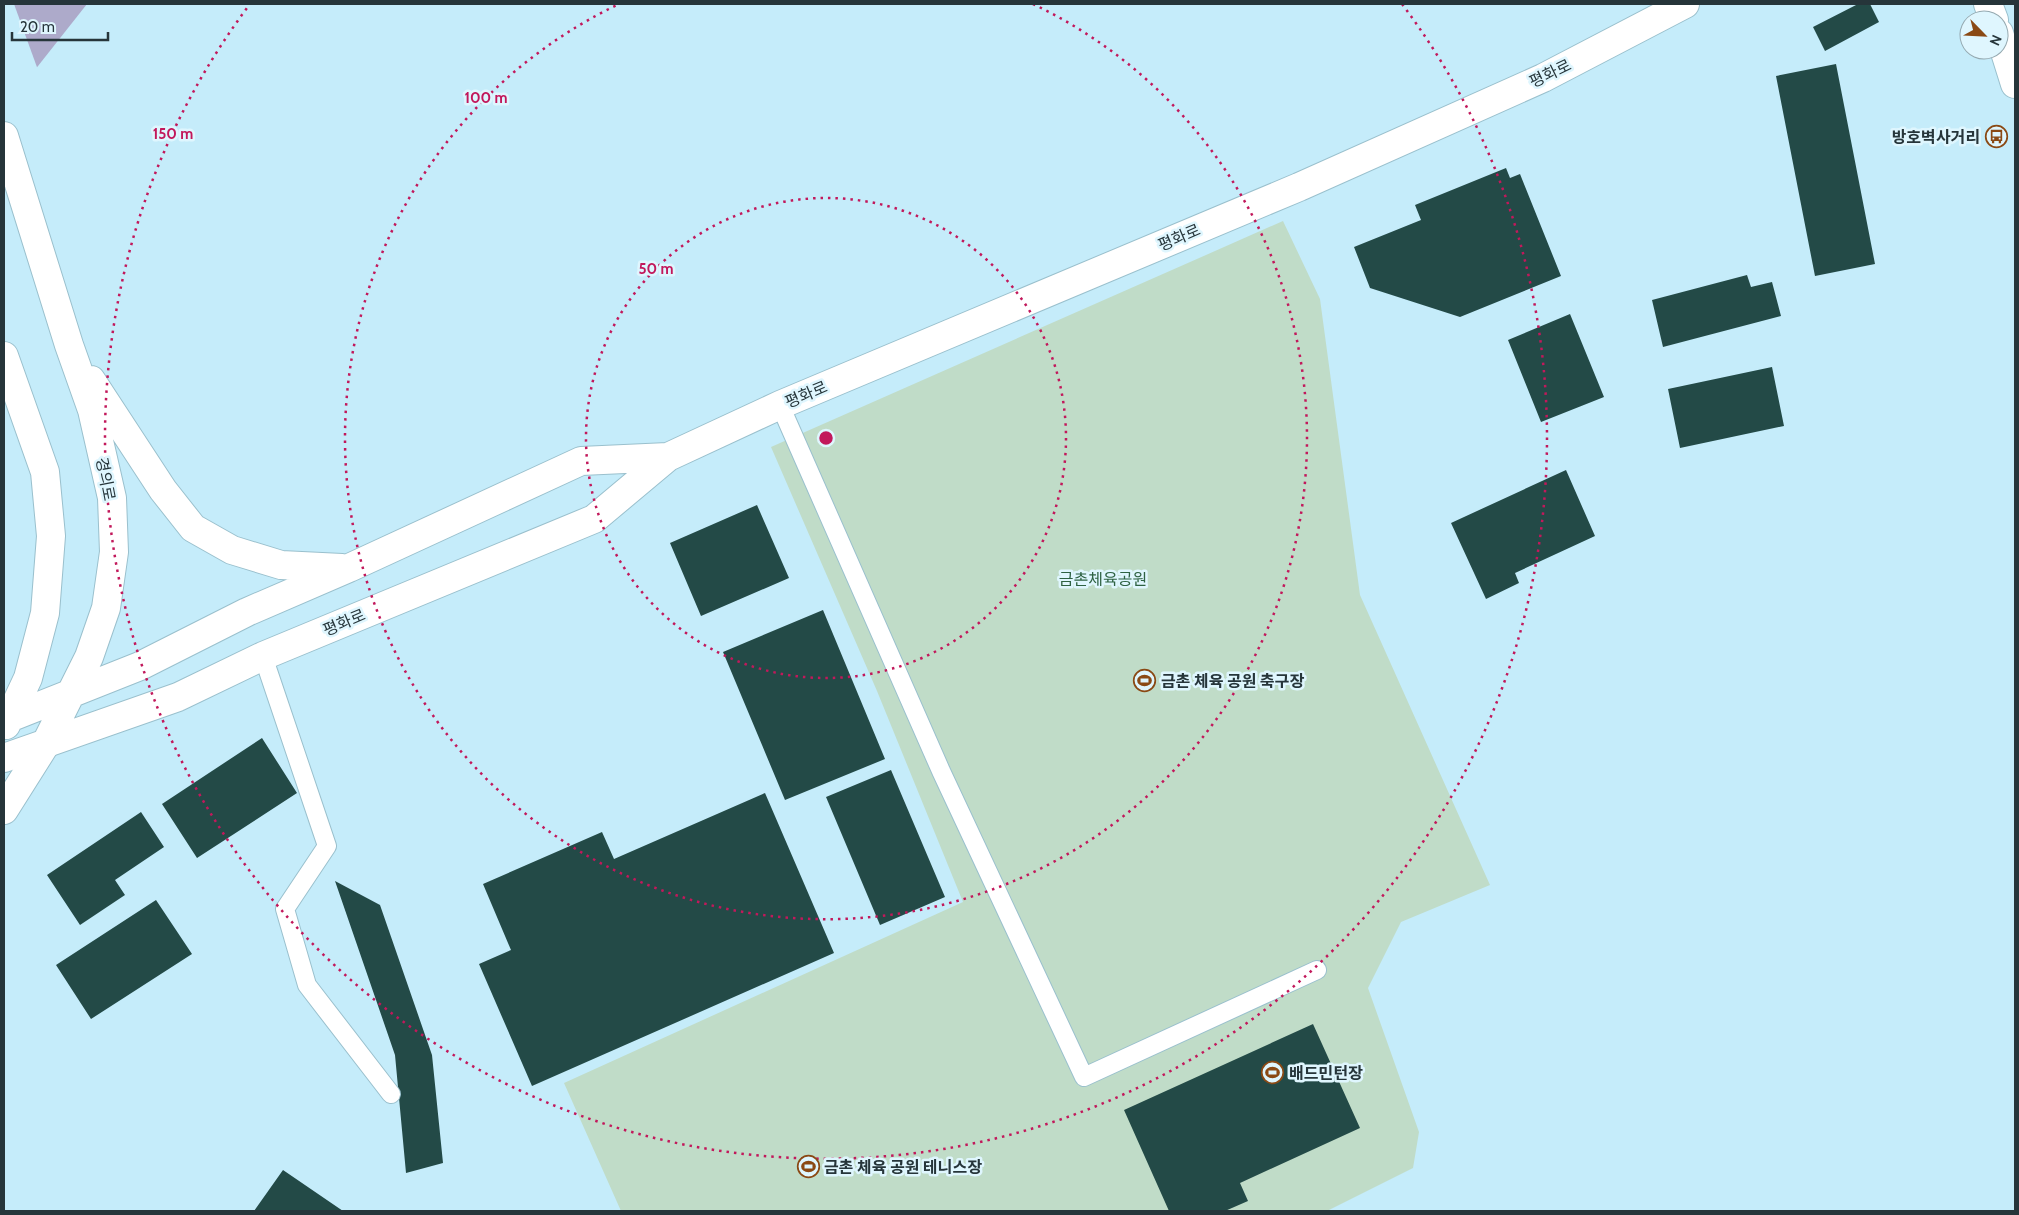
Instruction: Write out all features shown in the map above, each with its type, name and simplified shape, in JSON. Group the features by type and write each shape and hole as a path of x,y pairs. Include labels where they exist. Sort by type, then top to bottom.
{"main road":[{"name":"평화로","path":"4,758 178,697 263,656 594,519 668,457 780,405 1308,183 1542,78 1685,4"},
{"path":"2007,60 2015,84"},
{"name":"경의로","path":"4,136 69,345 92,410 112,498 114,552 106,608 89,657 45,745 4,810"},
{"path":"69,345 163,490 193,528 232,550 281,564 349,568"},
{"path":"4,356 45,472 51,536 44,613 28,678 5,722"},
{"name":"평화로","path":"5,722 140,666 247,612 349,568 580,461 668,457"}],"lane":[{"path":"780,405 945,780 1084,1077 1317,970"},
{"path":"263,656 327,846 285,909 307,985 391,1094"}],"green space":[{"name":"금촌체육공원","path":"1283,221 1320,299 1360,595 1490,885 1401,922 1368,988 1419,1132 1413,1168 1327,1211 621,1211 564,1083 963,902 877,691 771,447"}],"shaded area":[{"path":"4,4 87,4 4,109"}],"pier":[{"path":"4,4 14,4 38,70 4,112"}],"building":[{"path":"1858,4 1870,4 1879,22 1825,51 1813,27"},
{"path":"1836,64 1875,264 1815,276 1776,76"},
{"path":"1506,168 1510,178 1520,174 1561,276 1460,317 1370,288 1354,247 1421,220 1415,205"},
{"path":"1747,275 1751,287 1772,282 1781,316 1663,347 1652,300"},
{"path":"1570,314 1604,397 1541,422 1508,340"},
{"path":"1772,367 1784,426 1680,448 1668,389"},
{"path":"1566,470 1595,536 1515,573 1519,583 1486,599 1451,523"},
{"path":"757,505 789,578 701,616 670,543"},
{"path":"823,610 885,759 785,800 723,652"},
{"path":"262,738 297,793 197,858 162,804"},
{"path":"891,770 945,897 880,925 826,797"},
{"path":"765,793 834,953 532,1086 479,964 511,950 483,884 602,832 614,859"},
{"path":"141,812 164,847 115,880 125,895 80,925 47,875"},
{"path":"335,881 380,905 432,1055 443,1163 406,1173 395,1055"},
{"path":"156,900 192,954 91,1019 56,965"},
{"path":"1313,1024 1360,1128 1240,1183 1248,1201 1225,1211 1169,1211 1124,1110"},
{"path":"283,1170 343,1211 254,1211"}],"place":[{"name":"방호벽사거리","path":"1996,137"},
{"name":"금촌 체육 공원 축구장","path":"1145,681"},
{"name":"배드민턴장","path":"1273,1073"},
{"name":"금촌 체육 공원 테니스장","path":"808,1167"}]}
